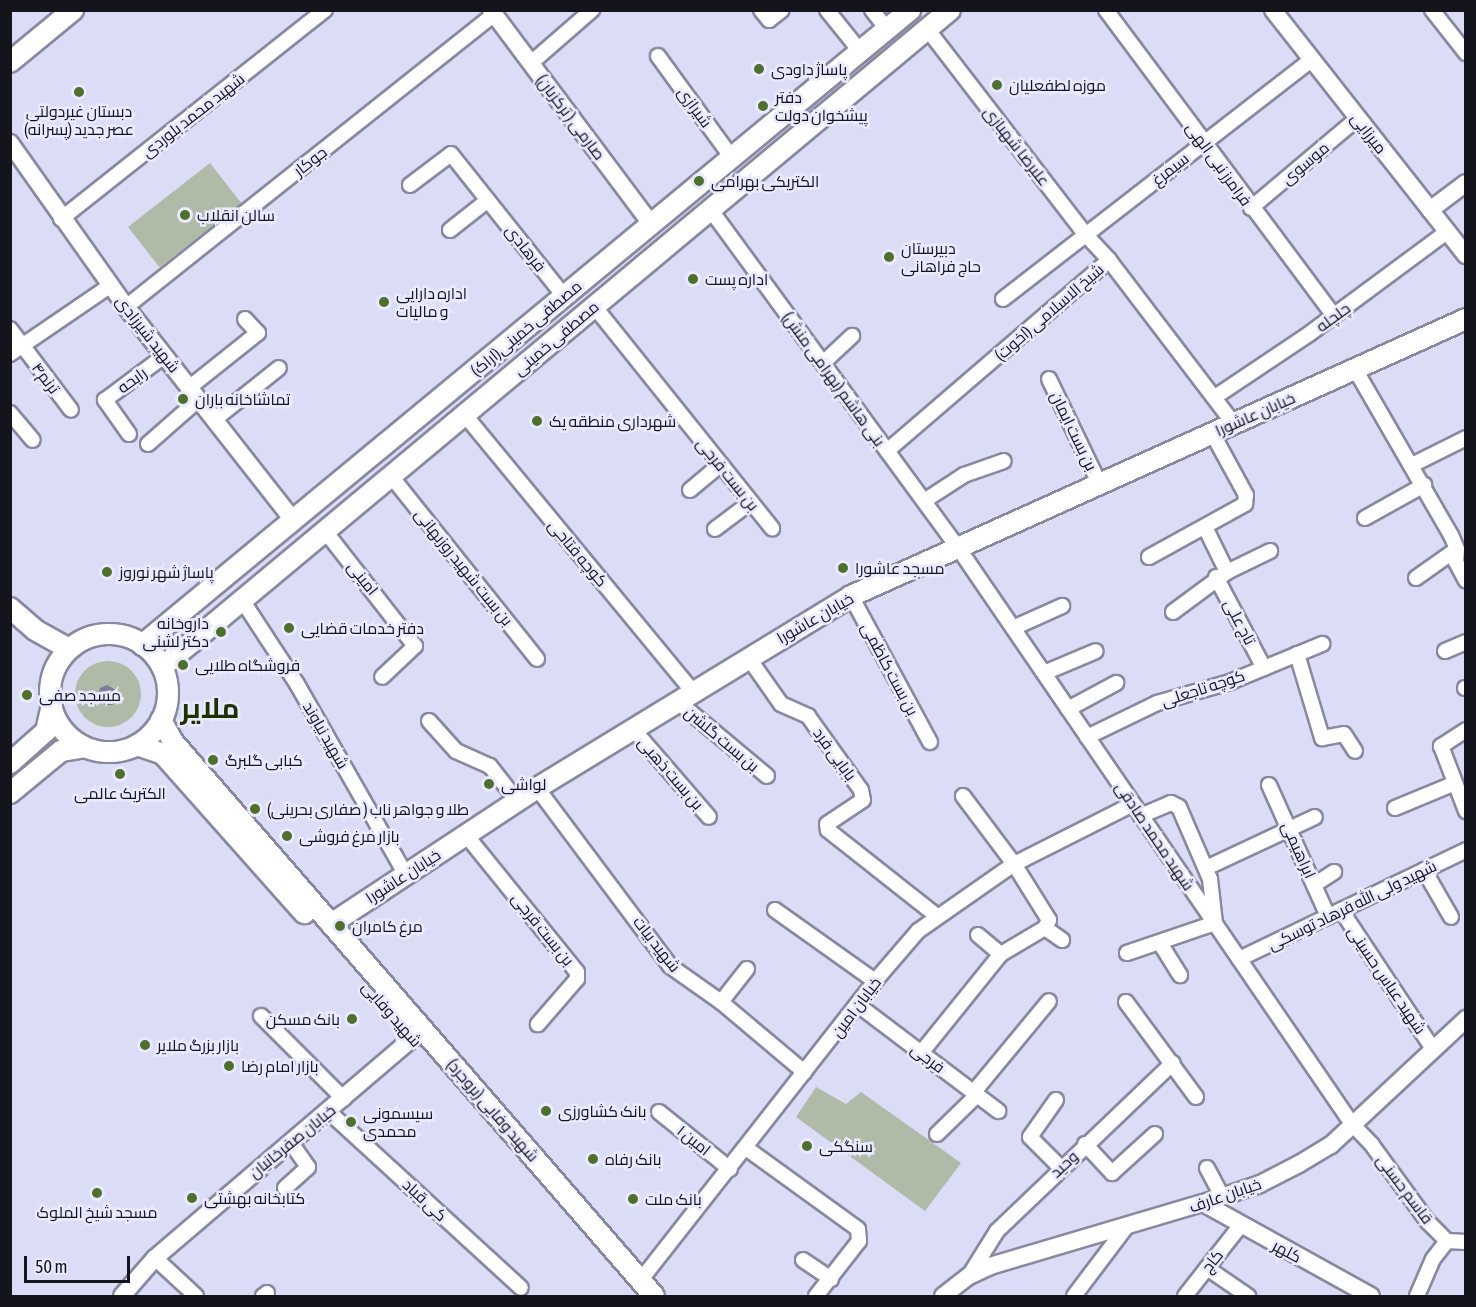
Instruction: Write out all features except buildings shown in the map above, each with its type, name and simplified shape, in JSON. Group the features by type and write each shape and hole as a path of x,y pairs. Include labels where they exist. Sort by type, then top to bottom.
{"main road":[{"path":"10,62 73,10"},
{"name":"مصطفی خمینی(اراک)","path":"142,645 910,10"},
{"name":"مصطفی خمینی","path":"162,667 950,10"},
{"name":"خیابان عاشورا","path":"331,924 537,788 851,596 1466,320"},
{"path":"10,608 35,630 69,648"},
{"path":"10,763 46,731 52,706 53,676 69,648 93,636 110,634 142,645 162,667 168,691 161,720 137,745 115,752 85,747 61,752 10,793"},
{"path":"52,706 60,726 85,747"},
{"path":"161,720 174,743 331,924"},
{"name":"شهید وفایی","path":"137,745 163,754 638,1289"},
{"name":"شهید وفایی (بروجرد)","path":"331,924 638,1289 654,1296"}],"street":[{"name":"شهید محمد بلوردی","path":"61,219 324,10"},
{"path":"531,63 592,10"},
{"path":"761,10 769,20 782,10"},
{"path":"828,10 860,51"},
{"path":"872,10 887,29"},
{"name":"فرامرز نبی الهی","path":"1106,10 1205,142 1251,208 1334,316"},
{"name":"میرزایی","path":"1274,10 1466,255"},
{"path":"1432,10 1466,53"},
{"name":"صارمی ( ترکزبان)","path":"493,12 651,224"},
{"name":"جوکار","path":"126,307 493,12"},
{"name":"علیرضا شهبازی","path":"928,30 1085,234 1109,260"},
{"name":"شیرازی","path":"658,56 732,158"},
{"name":"سیمرغ","path":"1003,299 1312,59"},
{"name":"موسوی","path":"1251,208 1358,118"},
{"name":"شهید شیرزادی","path":"10,143 61,219 126,307 293,520"},
{"name":"فرهادی","path":"410,185 451,154 564,296"},
{"path":"1430,210 1466,183"},
{"path":"450,230 488,200"},
{"name":"بنی هاشم (بهرامی منش)","path":"710,209 958,549"},
{"name":"چلچله","path":"1215,397 1334,316 1447,232"},
{"name":"شیخ الاسلامی (اخوت)","path":"887,451 1109,260 1233,423"},
{"path":"10,354 111,285"},
{"name":"بن بست فرجی","path":"594,306 772,528"},
{"path":"148,444 194,393 258,333 245,319"},
{"name":"ترنم۴","path":"10,329 71,410"},
{"path":"823,363 852,336"},
{"name":"رایحه","path":"129,434 105,400 164,356"},
{"path":"214,420 279,368"},
{"path":"1355,369 1424,485 1457,549 1456,562 1466,581"},
{"name":"بن بست ایمان","path":"1049,379 1099,483"},
{"path":"10,413 33,440"},
{"name":"کوچه فتاحی","path":"464,414 685,696"},
{"path":"1149,557 1205,527 1247,500 1212,433"},
{"path":"1412,465 1466,438"},
{"path":"924,501 964,475 1004,461"},
{"path":"690,490 720,464"},
{"name":"بن بست شهید روزبهانی","path":"391,476 537,659"},
{"path":"1365,518 1424,485"},
{"path":"715,529 751,502"},
{"name":"تاج علی","path":"1205,527 1221,574 1264,668"},
{"name":"امینی","path":"325,531 415,646 382,677"},
{"name":"شهید محمد صادقی","path":"958,549 1352,1124"},
{"path":"1416,578 1457,549"},
{"path":"1173,612 1221,574 1270,551"},
{"name":"بن بست کاظمی","path":"851,596 930,742"},
{"name":"شهید نیاوند","path":"242,600 297,684 405,873"},
{"path":"1013,628 1062,606"},
{"path":"1445,651 1466,642"},
{"name":"کوچه تاجعلی","path":"1087,737 1157,703 1230,682 1322,644"},
{"path":"1044,674 1096,651"},
{"path":"1297,654 1322,738 1344,734 1355,751"},
{"name":"بابایی فرد","path":"748,657 781,704 808,716 861,790 863,800 827,824 828,830 937,916"},
{"path":"1068,709 1116,683"},
{"name":"بن بست گلشن","path":"685,696 767,776"},
{"path":"429,722 456,751 490,766 518,802"},
{"name":"بن بست ذهبی","path":"633,729 709,817"},
{"path":"1466,730 1441,746 1453,784 1466,812"},
{"path":"1395,808 1453,784"},
{"name":"ابراهیمی","path":"1269,785 1314,885 1334,913"},
{"name":"شهید بیات","path":"537,788 670,966 721,1002 804,1072"},
{"path":"921,1053 1001,954 1045,928 1048,915 1014,864 963,796"},
{"path":"1127,953 1215,923 1212,886 1206,868 1175,803 1142,816"},
{"name":"خیابان امین","path":"638,1289 875,981 918,932 937,916 1014,864 1133,804"},
{"path":"1206,868 1315,817"},
{"name":"بن بست فرجی","path":"466,835 577,972 577,979 538,1024"},
{"name":"شهید ولی الله فرهاد توسکی","path":"1239,959 1466,850"},
{"path":"1424,870 1452,917"},
{"path":"1314,885 1334,873"},
{"path":"776,910 875,981"},
{"name":"شهید عباس حسینی","path":"1334,913 1433,1049"},
{"path":"1045,928 1062,940"},
{"path":"978,935 1001,954"},
{"path":"1161,943 1180,975"},
{"path":"721,1002 747,969"},
{"path":"938,1134 975,1094 1048,1001"},
{"path":"1126,1002 1196,1097"},
{"name":"فرجی","path":"858,1005 998,1111"},
{"path":"261,1016 344,1099"},
{"name":"خیابان عارف","path":"943,1296 969,1276 1203,1203 1299,1164 1331,1144 1466,1019"},
{"name":"خیابان صفرخانیان","path":"122,1296 155,1258 329,1112 413,1038"},
{"name":"وحید","path":"969,1276 997,1230 1060,1167 1173,1063"},
{"path":"1056,1100 1030,1137 1060,1167"},
{"name":"کی قباد","path":"329,1112 521,1288"},
{"name":"امین ۱","path":"658,1112 730,1169"},
{"name":"قاسم حسنی","path":"1352,1124 1372,1145 1428,1222 1447,1241"},
{"path":"1085,1144 1112,1173 1155,1134"},
{"path":"285,1188 308,1167 291,1143"},
{"path":"746,1148 858,1229 859,1241 816,1296"},
{"path":"1207,1168 1222,1196"},
{"name":"کلهر","path":"1203,1203 1240,1226 1371,1296"},
{"path":"1074,1296 1127,1226"},
{"name":"کاج","path":"1185,1296 1240,1226"},
{"path":"1417,1296 1433,1259 1447,1241 1466,1242"},
{"path":"155,1258 196,1296"},
{"path":"803,1260 831,1279"},
{"path":"1207,1268 1248,1296"}],"green space":[{"name":"سالن انقلاب","path":"210,163 241,203 159,267 128,227"},
{"path":"102,661 114,661 126,666 136,676 141,694 139,707 126,722 114,727 102,727 90,722 80,712 75,700 75,688 80,676 90,666"},
{"path":"816,1087 846,1104 861,1092 961,1163 925,1211 796,1117"}],"water":[{"path":"107,685 118,691 118,701 112,705 105,705 98,698 100,688"}],"place":[{"name":"پاساژ داودی","path":"759,69"},
{"name":"موزه لطفعلیان","path":"997,85"},
{"name":"دبستان غیردولتی عصر جدید (پسرانه)","path":"79,92"},
{"name":"دفتر پیشخوان دولت","path":"763,106"},
{"name":"الکتریکی بهرامی","path":"699,181"},
{"name":"سالن انقلاب","path":"185,215"},
{"name":"دبیرستان حاج فراهانی","path":"889,257"},
{"name":"اداره پست","path":"693,279"},
{"name":"اداره دارایی و مالیات","path":"384,302"},
{"name":"تماشاخانه باران","path":"183,399"},
{"name":"شهرداری منطقه یک","path":"537,421"},
{"name":"مسجد عاشورا","path":"843,568"},
{"name":"پاساژ شهر نوروز","path":"107,572"},
{"name":"دفتر خدمات قضایی","path":"289,628"},
{"name":"داروخانه دکتر لشنی","path":"221,632"},
{"name":"فروشگاه طلایی","path":"183,665"},
{"name":"مسجد صفی","path":"27,695"},
{"name":"کبابی گلبرگ","path":"213,760"},
{"name":"الکتریک عالمی","path":"120,774"},
{"name":"لواشی","path":"489,784"},
{"name":"طلا و جواهر ناب ( صفاری بحرینی)","path":"255,809"},
{"name":"بازار مرغ فروشی","path":"287,836"},
{"name":"مرغ کامران","path":"340,926"},
{"name":"بانک مسکن","path":"352,1019"},
{"name":"بازار بزرگ ملایر","path":"145,1045"},
{"name":"بازار امام رضا","path":"229,1066"},
{"name":"بانک کشاورزی","path":"546,1111"},
{"name":"سیسمونی محمدی","path":"351,1122"},
{"name":"سنگکی","path":"807,1146"},
{"name":"بانک رفاه","path":"593,1159"},
{"name":"مسجد شیخ الملوک","path":"97,1193"},
{"name":"کتابخانه بهشتی","path":"192,1198"},
{"name":"بانک ملت","path":"633,1199"}],"district":[{"name":"ملایر","path":"210,708"}]}
